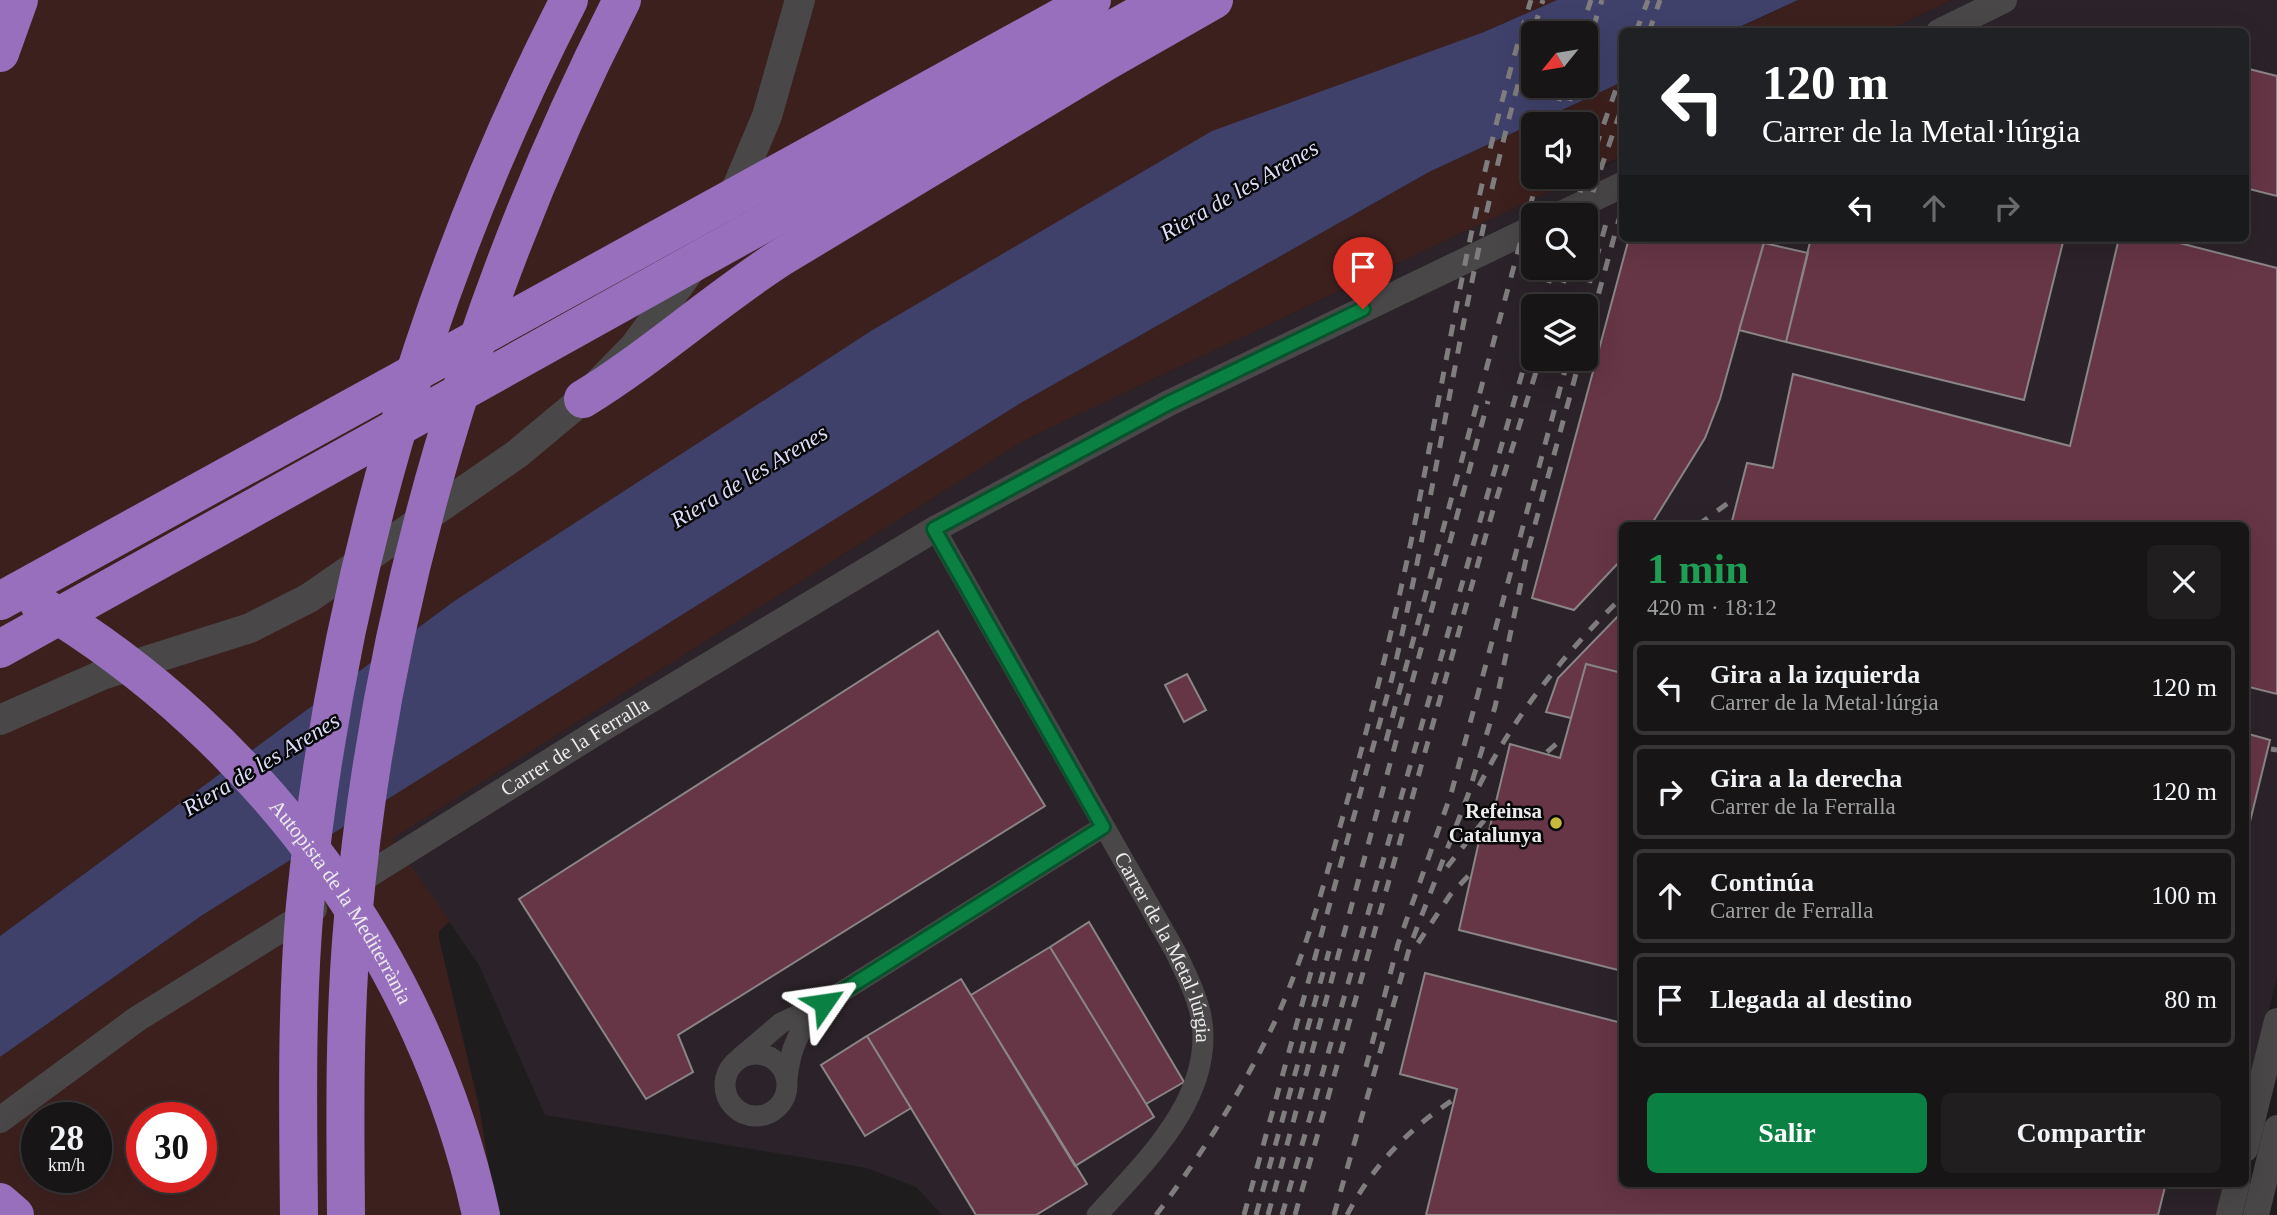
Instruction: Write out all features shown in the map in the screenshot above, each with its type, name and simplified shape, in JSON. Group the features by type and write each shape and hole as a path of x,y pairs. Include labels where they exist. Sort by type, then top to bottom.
{"highway":[{"path":"0,53 19,0"},
{"path":"299,1215 300,1022 305,909 332,701 354,594 392,441 446,286 504,141 569,0"},
{"path":"346,1215 347,1019 353,918 377,731 415,544 454,404 512,248 571,106 622,0"},
{"path":"0,601 1092,0"},
{"path":"0,649 1165,0"},
{"path":"583,399 657,351 745,281 780,258 1107,61 1214,0"},
{"name":"Autopista de la Mediterrània","path":"0,582 65,620 159,689 248,773 307,844 383,958 423,1040 456,1123 481,1215"},
{"path":"0,1202 15,1215"}],"main road":[{"path":"0,720 102,675 250,628 299,604 463,494 517,454 583,399 609,375 662,311 713,235 754,151 778,82 800,0"}],"street":[{"path":"1947,28 2004,0"},
{"path":"1584,203 1619,186"},
{"name":"Carrer de la Ferralla","path":"0,1121 137,1019 597,732 934,529 1169,403 1521,234"},
{"name":"Carrer de la Metal·lúrgia","path":"934,529 1188,978 1201,1018 1203,1038 1198,1071 1179,1115 1153,1154 1097,1215"},
{"path":"824,1003 798,1033 789,1061 788,1089 778,1108 758,1116 738,1111 726,1094 725,1083 733,1064 780,1023 824,1003 1103,827"},
{"path":"2249,1133 2277,1021"},
{"path":"741,1057 761,1054 770,1056 784,1070 787,1079"},
{"path":"2256,1215 2277,1128"},
{"path":"2229,1215 2236,1187"}],"shaded area":[{"path":"0,0 1557,0 1484,32 453,602 0,936"},
{"path":"1798,0 1952,0 1892,28 1739,28"},
{"path":"1952,0 2277,0 2277,977 2249,1089 2249,522 1619,522 1619,1187 2225,1187 2218,1215 942,1215 916,1187 867,1168 545,1115 479,965 392,839 1025,440 1521,205 1521,280 1598,280 1598,203 1525,203 1555,189 1598,189 1598,170 1619,159 1619,242 2249,242 2249,28 1892,28"},
{"path":"1619,83 1619,158 1598,168 1598,112 1558,112 1588,98 1598,98 1598,93"},
{"path":"1521,129 1521,189 1555,189 1025,440 392,839 450,921 439,931 439,939 479,1106 497,1215 0,1215 0,1057 204,914 1019,404 1429,172"}],"water":[{"name":"Riera de les Arenes","path":"1557,0 1798,0 1737,28 1619,28 1619,83 1598,93 1598,21 1521,21 1521,98 1588,98 1558,112 1521,112 1521,129 1429,172 1019,404 204,914 0,1057 0,936 453,602 871,331 1212,131 1484,32"}],"building":[{"path":"2249,69 2277,76 2277,196 2249,189"},
{"path":"1628,242 1764,242 1720,399 1705,438 1653,522 1619,522 1619,562 1574,610 1532,598 1593,371 1598,371 1598,353"},
{"path":"1810,242 2063,242 2024,400 1786,342"},
{"path":"2118,242 2176,242 2277,268 2277,694 2249,687 2249,522 1732,522 1747,463 1773,468 1793,374 2070,446"},
{"path":"1764,243 1808,253 1786,342 1739,330"},
{"path":"1619,615 1619,672 1586,664 1571,718 1546,712 1558,678"},
{"path":"938,631 1045,806 678,1035 693,1072 646,1099 519,899"},
{"name":"Refeinsa Catalunya","path":"1586,664 1619,672 1619,970 1459,930 1480,837 1487,839 1510,744 1560,758"},
{"path":"1187,674 1206,710 1184,722 1165,685"},
{"path":"2249,734 2270,740 2249,826"},
{"path":"1089,922 1184,1082 1146,1104 1050,947"},
{"path":"1050,947 1154,1117 1075,1166 971,995"},
{"path":"1425,973 1619,1022 1619,1187 2165,1187 2158,1215 1426,1215 1457,1089 1400,1074"},
{"path":"961,979 1087,1184 1036,1215 976,1215 867,1036"},
{"path":"867,1036 911,1108 865,1136 821,1065"}],"railway":[{"path":"1156,1215 1206,1144 1251,1069 1277,1017 1314,918 1391,633 1480,194 1512,64 1531,0"},
{"path":"1244,1215 1392,678 1478,252 1518,83 1543,0"},
{"path":"1584,21 1591,0"},
{"path":"1595,21 1602,0"},
{"path":"1638,28 1648,0"},
{"path":"1650,28 1660,0"},
{"path":"1576,203 1619,81"},
{"path":"1555,112 1560,98"},
{"path":"1566,112 1571,98"},
{"path":"1589,203 1619,116"},
{"path":"1386,741 1535,189"},
{"path":"1598,296 1619,219"},
{"path":"1586,294 1607,220"},
{"path":"1545,294 1550,280"},
{"path":"1560,294 1564,280"},
{"path":"1282,1215 1523,371"},
{"path":"1295,1215 1493,510 1536,371"},
{"path":"1366,1067 1398,944 1451,794 1565,371"},
{"path":"1334,1215 1410,946 1468,795 1495,707 1527,554 1577,371"},
{"path":"1268,1215 1488,401"},
{"path":"1702,522 1735,498"},
{"path":"1479,786 1525,709 1580,640 1619,600"},
{"path":"1547,752 1564,737"},
{"path":"2271,749 2277,750"},
{"path":"1447,867 1493,809"},
{"path":"1418,943 1450,895 1473,871"},
{"path":"1256,1215 1329,951"},
{"path":"1347,1215 1392,1150 1421,1123 1453,1100"}],"place":[{"name":"Refeinsa Catalunya","path":"1556,823"}],"route":[{"path":"824,1003 1103,827 934,529 1169,403 1363,309"}]}
